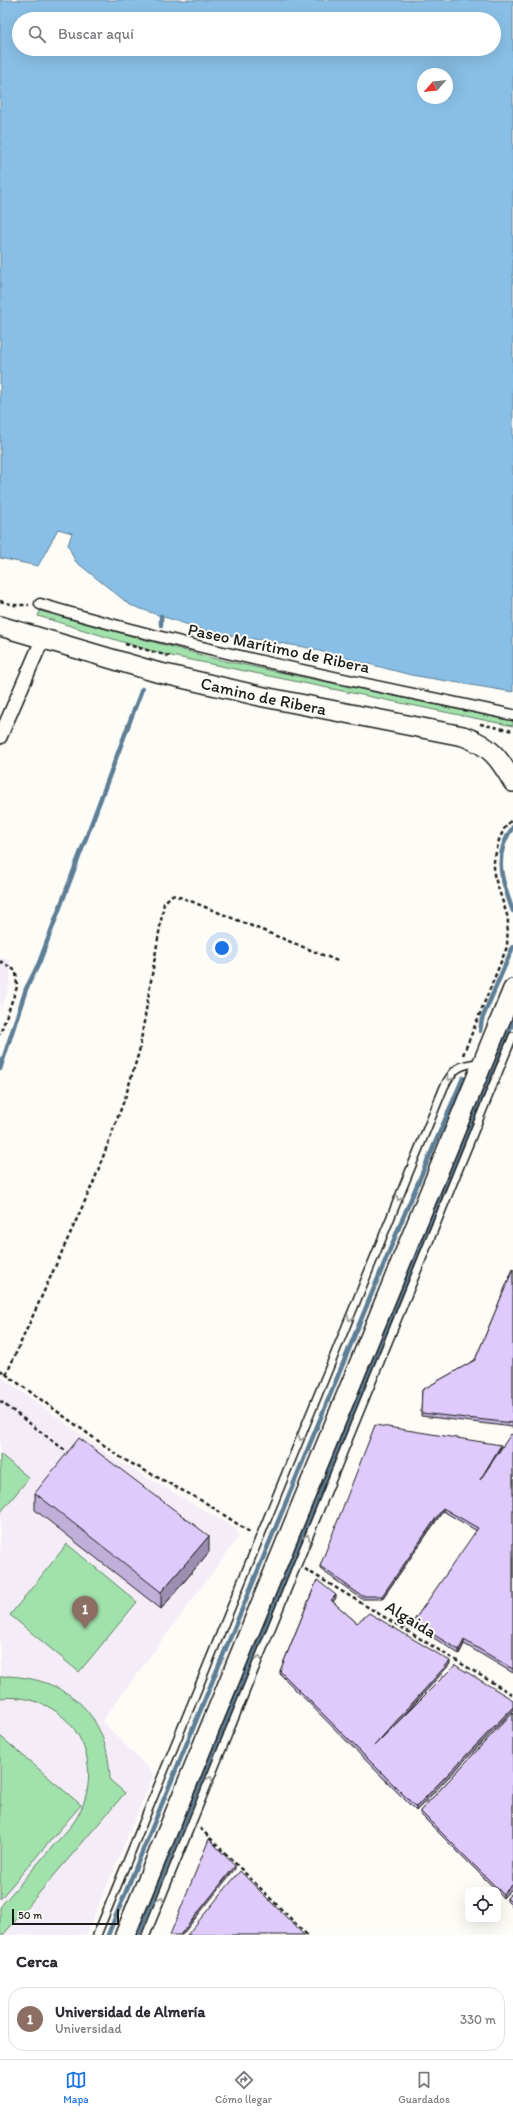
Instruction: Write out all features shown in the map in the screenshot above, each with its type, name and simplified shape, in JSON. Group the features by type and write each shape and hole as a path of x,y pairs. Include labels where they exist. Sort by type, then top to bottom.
{"main road":[{"name":"Camino de Ribera","path":"0,626 156,672 256,696 463,736 486,745 513,782"},
{"path":"125,1935 513,989"}],"street":[{"name":"Paseo Marítimo de Ribera","path":"40,604 193,646 513,714"},
{"path":"0,737 43,638"}],"lane":[{"path":"146,1935 194,1821 296,1565 513,1036"},
{"path":"97,1935 444,1087 450,1075 464,1064 482,1063"}],"path":[{"path":"0,601 14,605 40,604"},
{"path":"122,643 174,658"},
{"path":"479,724 513,731"},
{"path":"6,1374 94,1181 125,1098 139,1052 164,903 172,895 182,898 340,962"},
{"path":"0,961 16,971 17,987 0,1034"},
{"path":"0,1370 122,1459 206,1502 260,1538"},
{"path":"0,1401 72,1456"},
{"name":"Algaida","path":"296,1565 320,1577 352,1599 513,1695"},
{"path":"194,1821 307,1935"}],"shaded area":[{"path":"0,958 10,960 10,984 0,1011"},
{"path":"0,1376 117,1460 237,1529 238,1538 102,1721 154,1774 86,1935 0,1935"}],"green space":[{"path":"40,611 216,659 513,721 513,726 162,654 38,616"},
{"path":"0,1454 29,1478 0,1513"},
{"path":"67,1544 137,1602 79,1672 10,1615"},
{"path":"8,1676 30,1679 50,1685 68,1694 82,1706 94,1720 102,1738 108,1758 110,1780 125,1793 3,1935 0,1935 0,1907 74,1822 81,1810 85,1798 89,1773 84,1748 79,1736 64,1718 48,1706 39,1702 20,1698 0,1698 0,1677"},
{"path":"0,1736 81,1805 0,1899"}],"water":[{"path":"0,0 513,0 513,692 411,675 304,647 210,632 130,605 75,561 68,545 72,533 58,529 38,566 0,558"}],"building":[{"path":"513,1269 513,1423 421,1413 422,1390 475,1360"},
{"path":"375,1425 501,1445 480,1480 511,1434 513,1435 513,1669 464,1640 459,1650 413,1622 478,1528 443,1508 382,1596 362,1596 320,1566"},
{"path":"79,1438 209,1536 161,1592 35,1493"},
{"path":"317,1580 336,1595 331,1600 357,1623 369,1613 450,1661 374,1746 455,1665 513,1700 513,1707 416,1807 280,1671"},
{"path":"513,1712 513,1884 503,1894 501,1892 501,1887 496,1887 420,1811"},
{"path":"209,1839 235,1866 180,1935 170,1935"},
{"path":"240,1871 304,1935 187,1935"},
{"path":"513,1892 513,1904 507,1898"}],"waterway":[{"path":"161,616 161,625"},
{"path":"0,1069 26,989 39,963 142,689"},
{"path":"513,827 507,837 501,858 501,869 505,890 513,911"},
{"path":"480,1031 482,1019 513,947"},
{"path":"138,1935 513,1022"},
{"path":"108,1935 402,1220 463,1078"}],"place":[{"name":"Universidad de Almería","path":"85,1629"}]}
